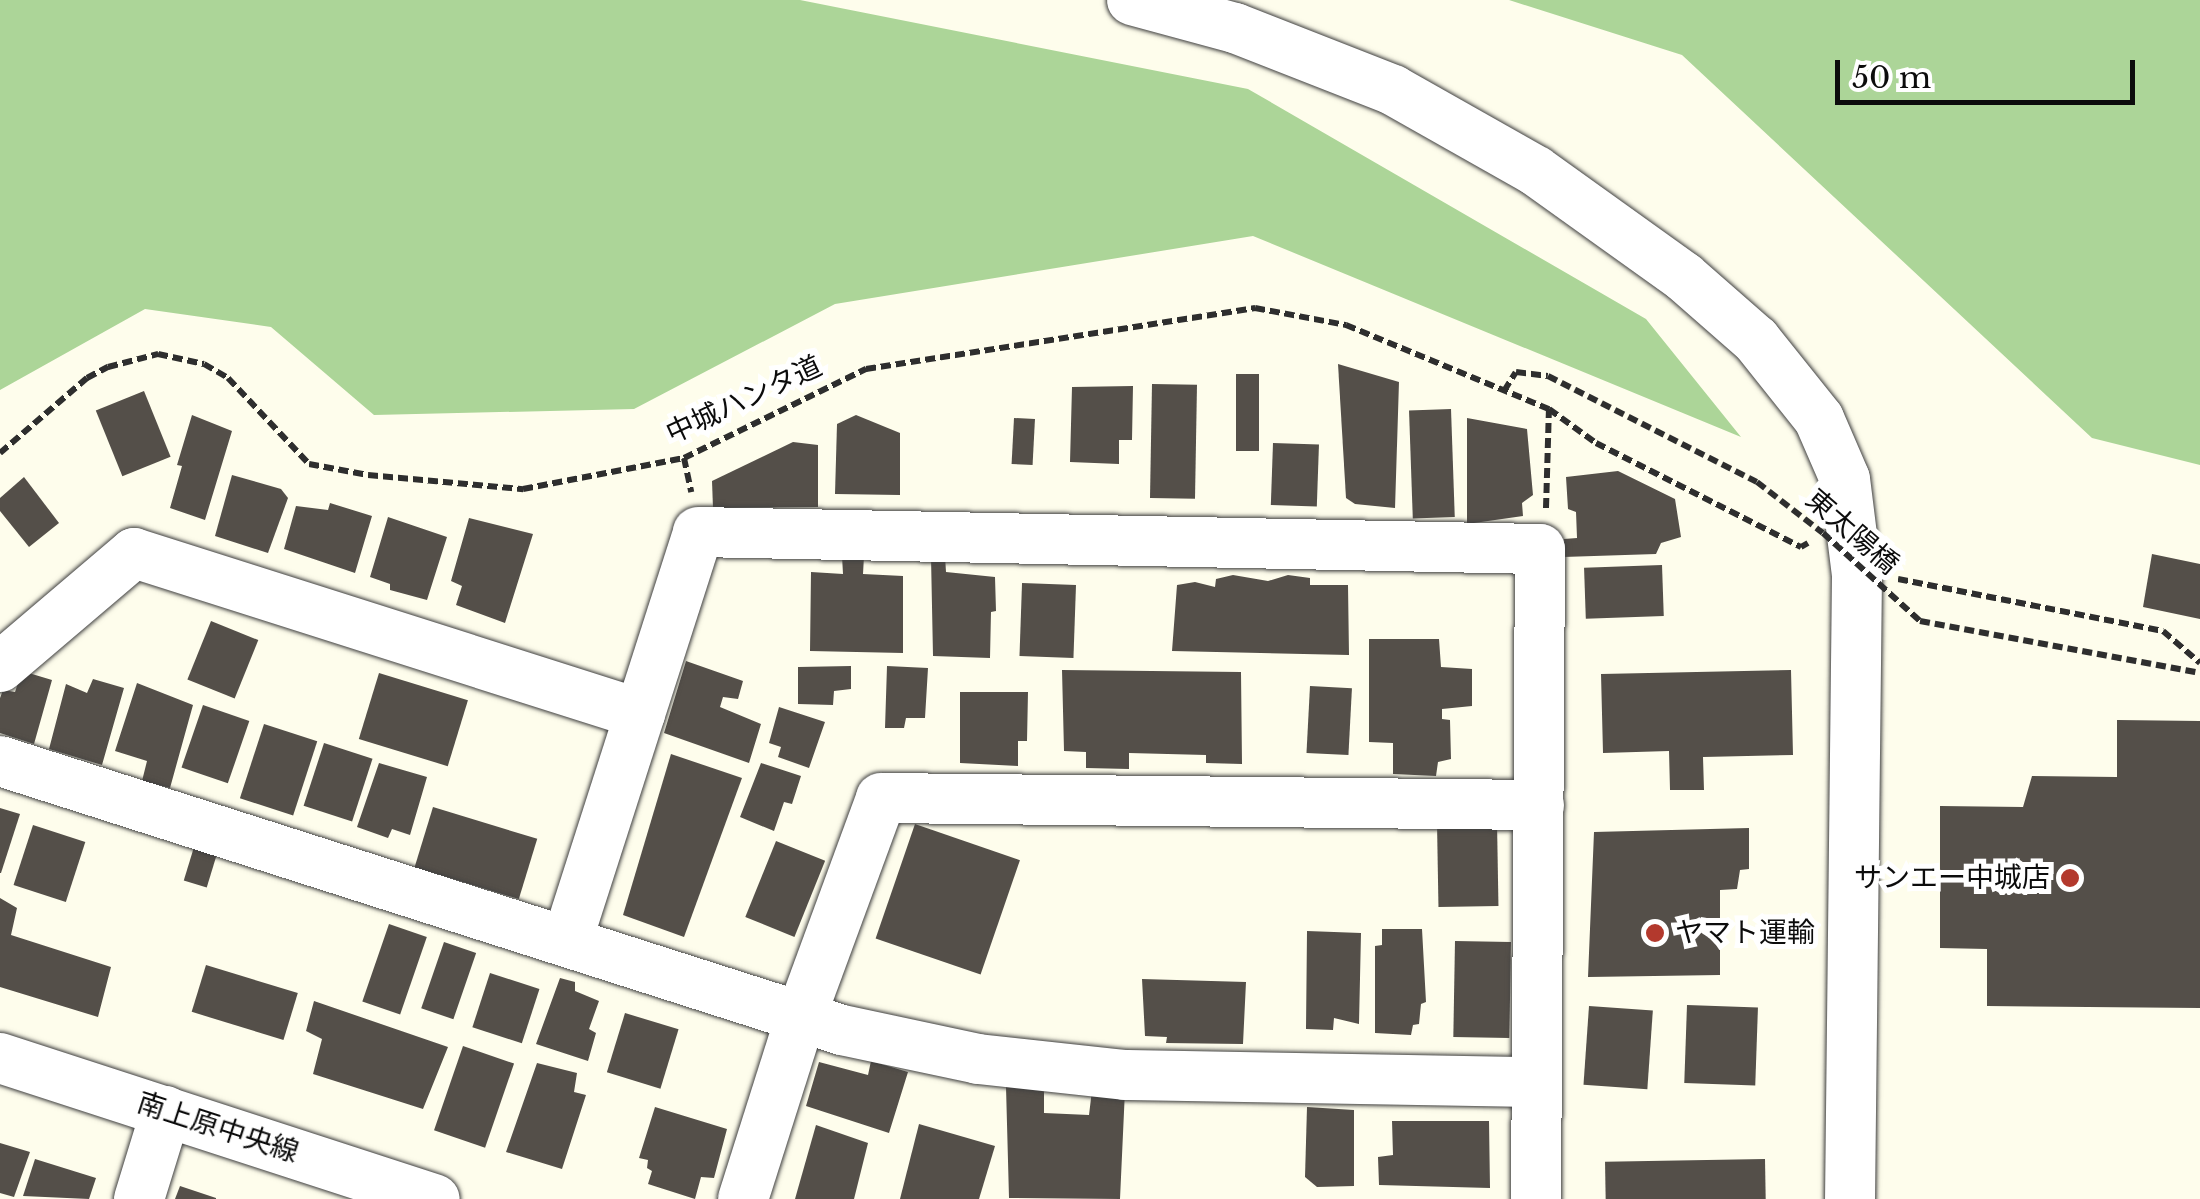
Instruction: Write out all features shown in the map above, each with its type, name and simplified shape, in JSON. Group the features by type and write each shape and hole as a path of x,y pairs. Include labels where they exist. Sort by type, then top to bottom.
{"street":[{"path":"1132,0 1235,28 1393,90 1536,172 1684,277 1756,340 1819,419 1845,479 1861,557 1857,589 1850,1199"},
{"path":"567,941 698,532 1540,549 1536,1199"},
{"path":"0,667 134,553 640,714"},
{"path":"0,761 842,1030 978,1060 1124,1075 1537,1082"},
{"path":"743,1199 802,1016 880,798 1538,805"},
{"name":"南上原中央線","path":"0,1058 435,1199"},
{"path":"139,1199 166,1111"}],"path":[{"name":"中城ハンタ道","path":"0,454 87,378 108,367 158,354 204,364 228,378 309,464 368,476 523,488 684,458 866,369 1255,308 1346,325 1550,409 1596,443 1801,548 1861,557"},
{"name":"東太陽橋","path":"1504,391 1516,372 1548,376 1757,482 1861,557 1920,621 2200,673"},
{"path":"1540,549 1546,526 1550,409"},
{"path":"1861,557 2163,631 2200,663"}],"green space":[{"path":"0,0 800,0 1248,89 1646,319 1741,437 1253,236 835,304 634,409 374,415 271,327 145,309 0,390"},
{"path":"1509,0 2200,0 2200,465 2092,438 1682,55"}],"building":[{"path":"1338,364 1399,382 1395,508 1355,504 1346,498"},
{"path":"1236,374 1259,374 1259,451 1236,451"},
{"path":"1152,384 1197,385 1195,499 1150,498"},
{"path":"1133,386 1132,440 1119,440 1119,464 1070,462 1072,387"},
{"path":"144,391 171,457 122,476 96,410"},
{"path":"1451,409 1455,517 1413,518 1409,410"},
{"path":"192,415 232,431 205,520 170,508 182,466 177,465"},
{"path":"856,415 900,433 900,495 835,494 837,424"},
{"path":"1014,418 1035,419 1033,465 1012,464"},
{"path":"1467,418 1527,429 1533,495 1522,503 1523,516 1467,524"},
{"path":"793,442 818,445 818,507 713,508 712,481"},
{"path":"1273,443 1319,445 1317,507 1271,505"},
{"path":"1618,471 1675,499 1681,537 1661,543 1656,554 1563,557 1564,539 1577,538 1576,512 1568,509 1566,477"},
{"path":"232,475 281,489 288,498 268,553 215,536"},
{"path":"24,477 59,523 29,547 0,511 0,498"},
{"path":"330,503 372,516 355,573 284,549 296,506 328,510"},
{"path":"388,517 447,537 427,600 390,590 390,584 370,577"},
{"path":"469,518 533,534 505,623 456,605 462,586 451,581"},
{"path":"2152,554 2200,564 2200,619 2143,607"},
{"path":"842,556 864,556 863,574 903,576 903,653 810,651 811,572 843,574"},
{"path":"945,556 946,572 995,577 996,611 991,612 990,658 933,656 931,557"},
{"path":"1662,565 1664,616 1586,619 1584,568"},
{"path":"1233,575 1268,581 1288,575 1310,578 1310,585 1348,585 1349,655 1172,651 1177,585 1195,582 1215,587 1216,579"},
{"path":"1022,583 1076,585 1073,658 1019,656"},
{"path":"211,621 258,640 235,699 187,679"},
{"path":"1369,639 1439,639 1441,667 1472,669 1472,706 1442,709 1442,719 1450,720 1451,759 1438,762 1436,776 1393,774 1393,743 1369,742"},
{"path":"686,661 743,681 738,699 723,697 720,707 761,724 749,763 664,733"},
{"path":"851,666 851,689 834,691 833,705 798,704 798,667"},
{"path":"887,666 928,668 925,718 906,718 904,728 885,728"},
{"path":"1062,670 1241,672 1242,764 1206,763 1206,755 1129,753 1129,769 1086,768 1086,752 1064,751"},
{"path":"1791,670 1793,755 1703,757 1704,790 1670,790 1669,751 1603,753 1601,674"},
{"path":"22,671 52,680 34,744 0,733 0,698 3,690 15,692"},
{"path":"379,673 468,700 448,766 359,739"},
{"path":"93,679 124,688 102,765 49,749 66,684 87,693"},
{"path":"137,683 193,705 170,788 142,781 147,761 115,751"},
{"path":"1310,686 1352,688 1348,755 1306,753"},
{"path":"960,692 1028,692 1027,741 1018,741 1018,766 960,763"},
{"path":"203,705 249,721 228,783 182,767"},
{"path":"779,707 825,722 809,768 778,757 781,747 769,743"},
{"name":"サンエー中城店","path":"2117,720 2200,721 2200,1008 1987,1006 1987,949 1940,948 1940,806 2023,807 2032,776 2117,777"},
{"path":"264,724 317,741 293,815 240,798"},
{"path":"324,743 373,759 352,822 304,806"},
{"path":"671,754 742,778 684,937 623,915"},
{"path":"379,763 427,777 410,835 392,829 388,838 357,827"},
{"path":"761,763 801,776 792,804 784,802 774,831 740,817"},
{"path":"433,807 537,839 519,899 415,867"},
{"path":"0,808 20,814 1,873 0,873"},
{"path":"1497,822 1498,906 1438,907 1437,823"},
{"path":"915,824 1020,860 981,975 876,938"},
{"path":"33,825 85,842 66,902 14,885"},
{"name":"ヤマト運輸","path":"1749,828 1749,869 1740,870 1737,889 1720,890 1720,975 1588,977 1594,832"},
{"path":"776,841 825,861 794,937 745,917"},
{"path":"194,847 217,854 207,887 184,880"},
{"path":"0,898 17,908 11,935 111,967 98,1017 0,987"},
{"path":"389,924 427,937 400,1015 362,1002"},
{"path":"1382,929 1422,929 1426,1002 1421,1004 1419,1024 1413,1025 1411,1035 1375,1033 1375,946 1382,945"},
{"path":"1307,931 1361,933 1359,1024 1334,1018 1333,1030 1306,1029"},
{"path":"1455,941 1511,942 1509,1038 1453,1037"},
{"path":"444,942 476,953 453,1019 421,1008"},
{"path":"206,965 298,993 283,1040 192,1012"},
{"path":"490,973 539,989 522,1043 472,1027"},
{"path":"560,978 575,982 575,991 599,1001 589,1029 596,1033 588,1061 536,1044"},
{"path":"1142,979 1246,982 1243,1044 1166,1043 1167,1037 1145,1036"},
{"path":"314,1001 448,1047 423,1109 313,1074 322,1039 306,1031"},
{"path":"1687,1005 1758,1007 1755,1085 1684,1083"},
{"path":"1589,1006 1653,1010 1647,1089 1583,1085"},
{"path":"625,1013 679,1029 660,1089 607,1072"},
{"path":"463,1046 514,1064 485,1148 434,1130"},
{"path":"871,1061 908,1072 889,1133 806,1106 819,1062 868,1075"},
{"path":"537,1063 577,1073 574,1092 586,1095 562,1169 506,1152"},
{"path":"1006,1087 1044,1087 1044,1113 1089,1115 1092,1090 1125,1090 1120,1199 1009,1198"},
{"path":"655,1107 727,1129 714,1178 701,1177 695,1199 648,1184 652,1171 647,1168 648,1160 639,1158"},
{"path":"1307,1107 1354,1110 1354,1186 1317,1187 1305,1177"},
{"path":"1392,1121 1489,1121 1490,1188 1379,1185 1378,1157 1393,1155"},
{"path":"919,1124 995,1146 979,1199 900,1199"},
{"path":"816,1125 868,1143 854,1199 795,1199"},
{"path":"0,1143 30,1152 14,1197 0,1193"},
{"path":"35,1159 96,1178 89,1199 23,1196"},
{"path":"1765,1159 1766,1199 1606,1199 1605,1162"},
{"path":"180,1186 216,1198 216,1199 175,1199"}],"place":[{"name":"サンエー中城店","path":"2070,878"},
{"name":"ヤマト運輸","path":"1655,933"}]}
